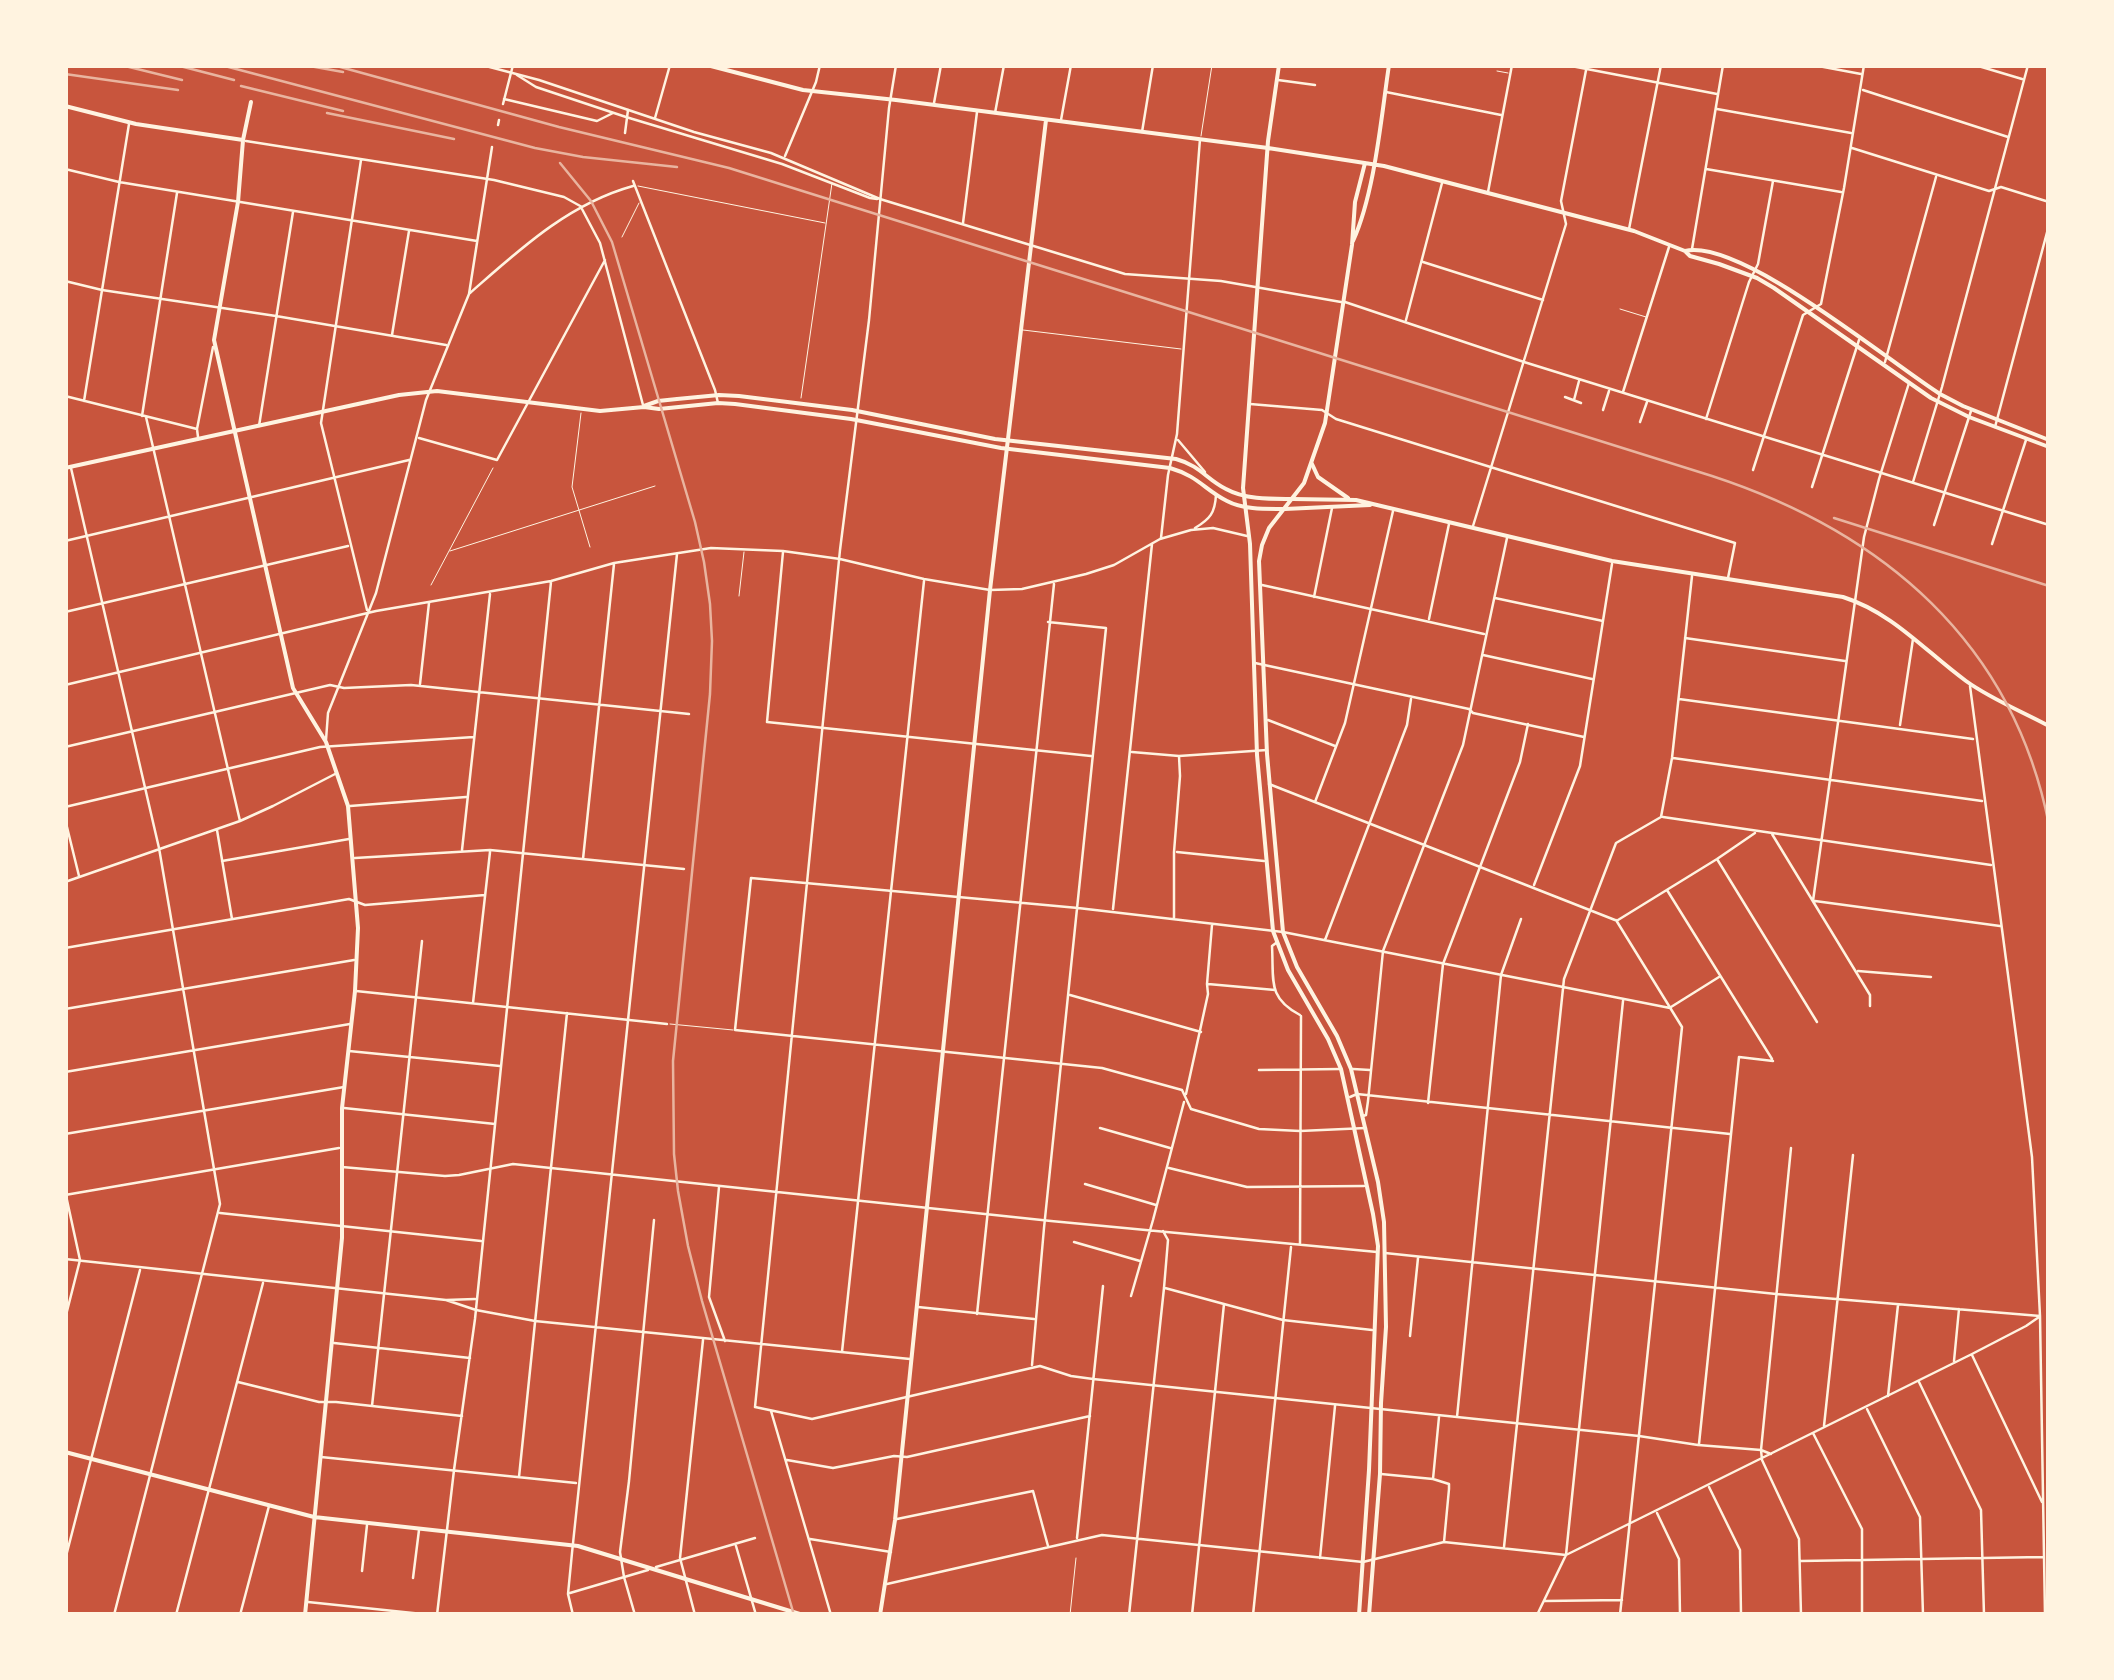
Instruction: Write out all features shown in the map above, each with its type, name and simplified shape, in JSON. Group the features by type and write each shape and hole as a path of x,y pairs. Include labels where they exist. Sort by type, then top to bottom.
{"main road":[{"path":"707,65 804,90 1373,164 1628,229 1752,276 1886,361"},
{"path":"1279,65 1268,148 1244,496 1250,537 1257,750 1273,931 1288,970 1341,1069 1374,1214 1378,1252 1359,1615"},
{"path":"1352,245 1373,164 1388,65"},
{"path":"251,102 214,340 296,693 327,745 348,806 358,928 342,1108 343,1226 305,1615"},
{"path":"65,106 129,122 243,140"},
{"path":"880,1615 895,1520 990,590 1046,120"},
{"path":"1365,163 1355,202 1328,414 1304,483 1269,528 1259,561 1269,784 1283,932 1297,967 1351,1068 1380,1196 1386,1253 1386,1328 1370,1615"},
{"path":"1689,252 1725,258 1755,269 1860,338 1938,402 2026,439 2049,444"},
{"path":"1911,380 2049,444"},
{"path":"68,467 430,391 600,411 716,395 858,412 1008,440 1172,459 1188,463 1226,489 1244,496 1352,500 1612,560 1855,600 1884,614 1970,684 2049,726"},
{"path":"644,406 659,409 718,403 858,420 1007,449 1170,468 1199,480 1232,504 1245,507 1374,505"},
{"path":"1311,462 1319,478 1352,500"},
{"path":"65,1452 314,1517 573,1546 803,1615"}],"street":[{"path":"482,65 785,158 880,199 1127,274 1258,287 1343,302 2049,525"},
{"path":"513,65 504,101 598,121 613,113"},
{"path":"655,120 670,65"},
{"path":"782,164 820,65"},
{"path":"896,65 840,559 754,1407 812,1419 1040,1366 1094,1379 1578,1429 1771,1454"},
{"path":"934,104 941,65"},
{"path":"996,113 1004,65"},
{"path":"1061,122 1070,65"},
{"path":"1142,132 1152,65"},
{"path":"1160,539 1176,438 1200,139 1212,65"},
{"path":"1488,193 1512,65"},
{"path":"1566,65 1718,94"},
{"path":"1628,229 1661,65"},
{"path":"1689,252 1723,65"},
{"path":"1813,65 1862,74"},
{"path":"1754,470 1803,315 1821,304 1864,65"},
{"path":"1975,65 2024,80"},
{"path":"1912,484 1938,402 2028,65"},
{"path":"1472,528 1566,224 1561,201 1586,67"},
{"path":"1497,71 1511,73"},
{"path":"511,72 536,86 613,113 782,164 880,199"},
{"path":"1277,80 1316,85"},
{"path":"1860,90 2009,137"},
{"path":"1384,92 1503,115"},
{"path":"1715,109 1853,133"},
{"path":"625,133 628,110"},
{"path":"962,224 977,111"},
{"path":"84,401 129,122"},
{"path":"243,140 486,179 564,197 582,207 600,243 644,406"},
{"path":"1850,147 1989,192 2001,187 2049,202"},
{"path":"327,745 328,712 376,593 430,391 469,294 492,148"},
{"path":"360,160 320,422 368,613"},
{"path":"65,169 119,182 477,241"},
{"path":"1705,169 1843,192"},
{"path":"1886,361 1936,176"},
{"path":"1706,419 1758,264 1773,181"},
{"path":"1406,322 1443,182"},
{"path":"469,294 536,235 582,207 634,183 825,222"},
{"path":"634,183 718,403"},
{"path":"802,398 832,184"},
{"path":"178,192 144,417 240,821"},
{"path":"622,237 640,200"},
{"path":"259,426 293,211"},
{"path":"1995,427 2049,225"},
{"path":"392,335 409,230"},
{"path":"1622,393 1669,246"},
{"path":"417,438 497,460 605,260"},
{"path":"1422,262 1542,300"},
{"path":"65,281 160,300 448,345"},
{"path":"1620,309 1646,317"},
{"path":"1021,330 1184,349"},
{"path":"1812,487 1860,338"},
{"path":"199,439 197,429 214,340"},
{"path":"1574,400 1580,380"},
{"path":"1813,901 1867,520 1911,380"},
{"path":"1604,410 1610,389"},
{"path":"65,396 197,429"},
{"path":"1565,397 1582,403"},
{"path":"1640,422 1647,401"},
{"path":"1249,404 1322,410 1336,419 1735,543 1727,579"},
{"path":"582,409 572,488 590,547"},
{"path":"1934,525 1971,410"},
{"path":"1176,438 1204,472"},
{"path":"1992,544 2026,439"},
{"path":"65,541 411,460"},
{"path":"68,467 158,848 220,1204 114,1615"},
{"path":"431,586 493,468"},
{"path":"450,551 655,486"},
{"path":"1191,530 1211,516 1216,494"},
{"path":"1314,597 1332,507"},
{"path":"1314,803 1345,723 1393,509"},
{"path":"1428,622 1450,523"},
{"path":"65,686 368,613 551,581 614,563 677,552 711,548 783,551 990,590 1022,589 1114,565 1160,539 1191,530 1213,528 1250,537"},
{"path":"1363,1116 1369,1096 1383,951 1462,745 1508,536"},
{"path":"1112,912 1152,543"},
{"path":"65,612 350,546"},
{"path":"739,596 744,549"},
{"path":"783,551 767,722 1093,756"},
{"path":"573,1615 568,1594 677,552"},
{"path":"1533,886 1580,766 1612,560"},
{"path":"583,859 614,563"},
{"path":"1661,817 1672,758 1692,574"},
{"path":"842,1352 924,580"},
{"path":"306,1602 434,1615 476,1310 551,581"},
{"path":"977,1314 1054,582"},
{"path":"1260,585 1485,634"},
{"path":"462,850 490,592"},
{"path":"1493,598 1603,621"},
{"path":"420,686 429,601"},
{"path":"1032,1368 1106,628 1048,622"},
{"path":"1684,638 1847,661"},
{"path":"1900,728 1913,638"},
{"path":"1481,655 1594,679"},
{"path":"1254,662 1584,737"},
{"path":"1970,684 2032,1157 2040,1316 2045,1615"},
{"path":"65,747 330,685 420,686 688,714"},
{"path":"1324,942 1407,726 1412,696"},
{"path":"1678,699 1976,739"},
{"path":"1266,720 1336,747"},
{"path":"1428,1102 1443,964 1520,762 1528,724"},
{"path":"65,807 327,745 474,737"},
{"path":"1130,752 1179,756 1267,750"},
{"path":"1174,919 1179,756"},
{"path":"1672,758 1985,802"},
{"path":"65,882 240,821 338,772"},
{"path":"1269,784 1616,920 1682,1027 1620,1615"},
{"path":"348,806 468,796"},
{"path":"1504,1547 1562,987 1616,843 1661,817 1994,865"},
{"path":"65,819 79,877"},
{"path":"216,829 232,920"},
{"path":"1616,920 1717,860 1757,831"},
{"path":"1771,833 1870,995 1870,1006"},
{"path":"222,861 351,838"},
{"path":"473,1004 490,850"},
{"path":"354,858 490,850 684,869"},
{"path":"1174,852 1265,861"},
{"path":"1717,860 1817,1022"},
{"path":"735,1030 751,878 1078,908 1283,932 1670,1008 1720,976"},
{"path":"1667,890 1773,1061 1739,1057 1698,1445"},
{"path":"65,948 349,899 365,905 485,895"},
{"path":"1813,901 2001,926"},
{"path":"1457,1417 1501,975 1521,920"},
{"path":"1131,1296 1201,1032 1208,994 1212,924"},
{"path":"372,1406 422,940"},
{"path":"1277,942 1272,946 1275,990 1280,1003 1301,1016"},
{"path":"65,1010 357,960"},
{"path":"1855,971 1931,977"},
{"path":"1207,984 1275,990"},
{"path":"355,991 1102,1068 1182,1090 1191,1109 1259,1129 1366,1128"},
{"path":"1068,995 1201,1032"},
{"path":"1537,1615 1566,1555 1623,998"},
{"path":"1301,1016 1312,1010"},
{"path":"519,1477 567,1014"},
{"path":"1300,1246 1301,1016"},
{"path":"65,1072 351,1024"},
{"path":"348,1050 501,1066"},
{"path":"1351,1068 1372,1070"},
{"path":"1258,1070 1341,1069"},
{"path":"65,1134 344,1086"},
{"path":"1348,1098 1357,1094 1731,1134"},
{"path":"342,1108 495,1124"},
{"path":"1100,1128 1172,1149"},
{"path":"65,1318 80,1260 65,1194 341,1148"},
{"path":"1792,1148 1760,1450 1800,1539 1801,1615"},
{"path":"1824,1427 1853,1154"},
{"path":"342,1166 460,1175 513,1164 1655,1282 2040,1316"},
{"path":"1168,1167 1247,1187 1367,1186"},
{"path":"1085,1184 1157,1205"},
{"path":"719,1186 709,1298 726,1340"},
{"path":"219,1212 483,1242"},
{"path":"634,1615 620,1549 654,1220"},
{"path":"1129,1615 1164,1288 1168,1240 1163,1231"},
{"path":"1074,1242 1140,1262"},
{"path":"1253,1615 1292,1245"},
{"path":"1410,1336 1418,1257"},
{"path":"65,1259 384,1294 477,1299"},
{"path":"65,1560 141,1268"},
{"path":"176,1615 263,1281"},
{"path":"1077,1541 1104,1286"},
{"path":"1164,1288 1284,1320 1375,1330"},
{"path":"446,1300 535,1321 910,1359"},
{"path":"1888,1396 1898,1303"},
{"path":"1192,1615 1224,1304"},
{"path":"916,1307 1036,1320"},
{"path":"1953,1363 1959,1308"},
{"path":"887,1584 1102,1535 1363,1562 1444,1542 1566,1555 1762,1460 2040,1316"},
{"path":"695,1615 680,1558 704,1338"},
{"path":"332,1343 470,1358"},
{"path":"1972,1354 2042,1503"},
{"path":"1918,1380 1981,1510 1984,1615"},
{"path":"237,1382 325,1403 462,1416"},
{"path":"1320,1558 1336,1405"},
{"path":"1865,1406 1920,1517 1923,1615"},
{"path":"770,1410 831,1615"},
{"path":"1433,1479 1440,1415"},
{"path":"786,1460 833,1468 909,1457 1090,1416"},
{"path":"1812,1432 1862,1529 1862,1615"},
{"path":"319,1457 579,1483"},
{"path":"1380,1474 1448,1484 1444,1542"},
{"path":"1709,1485 1740,1550 1740,1615"},
{"path":"895,1520 1034,1490 1048,1548"},
{"path":"240,1615 269,1506"},
{"path":"1657,1512 1679,1559 1680,1615"},
{"path":"362,1572 368,1524"},
{"path":"413,1578 419,1529"},
{"path":"568,1594 755,1538"},
{"path":"808,1538 891,1552"},
{"path":"735,1545 756,1615"},
{"path":"1800,1561 2044,1557"},
{"path":"1070,1615 1076,1558"},
{"path":"1543,1602 1622,1600"},
{"path":"1018,1615 1030,1615"}],"tram line":[{"path":"65,74 178,90"}],"railway":[{"path":"121,65 182,80"},
{"path":"176,65 234,80"},
{"path":"221,65 535,148 677,167"},
{"path":"304,65 343,72"},
{"path":"333,65 559,127 729,168 1712,476 1774,500 1832,528 1884,563 1931,603 1972,649 2005,701 2031,760 2049,825"},
{"path":"241,86 343,111"},
{"path":"327,113 454,139"},
{"path":"560,163 591,201 612,242 704,562 712,641 710,694 673,1061 674,1154 688,1246 702,1301 794,1615"},
{"path":"1834,518 2049,586"}]}
